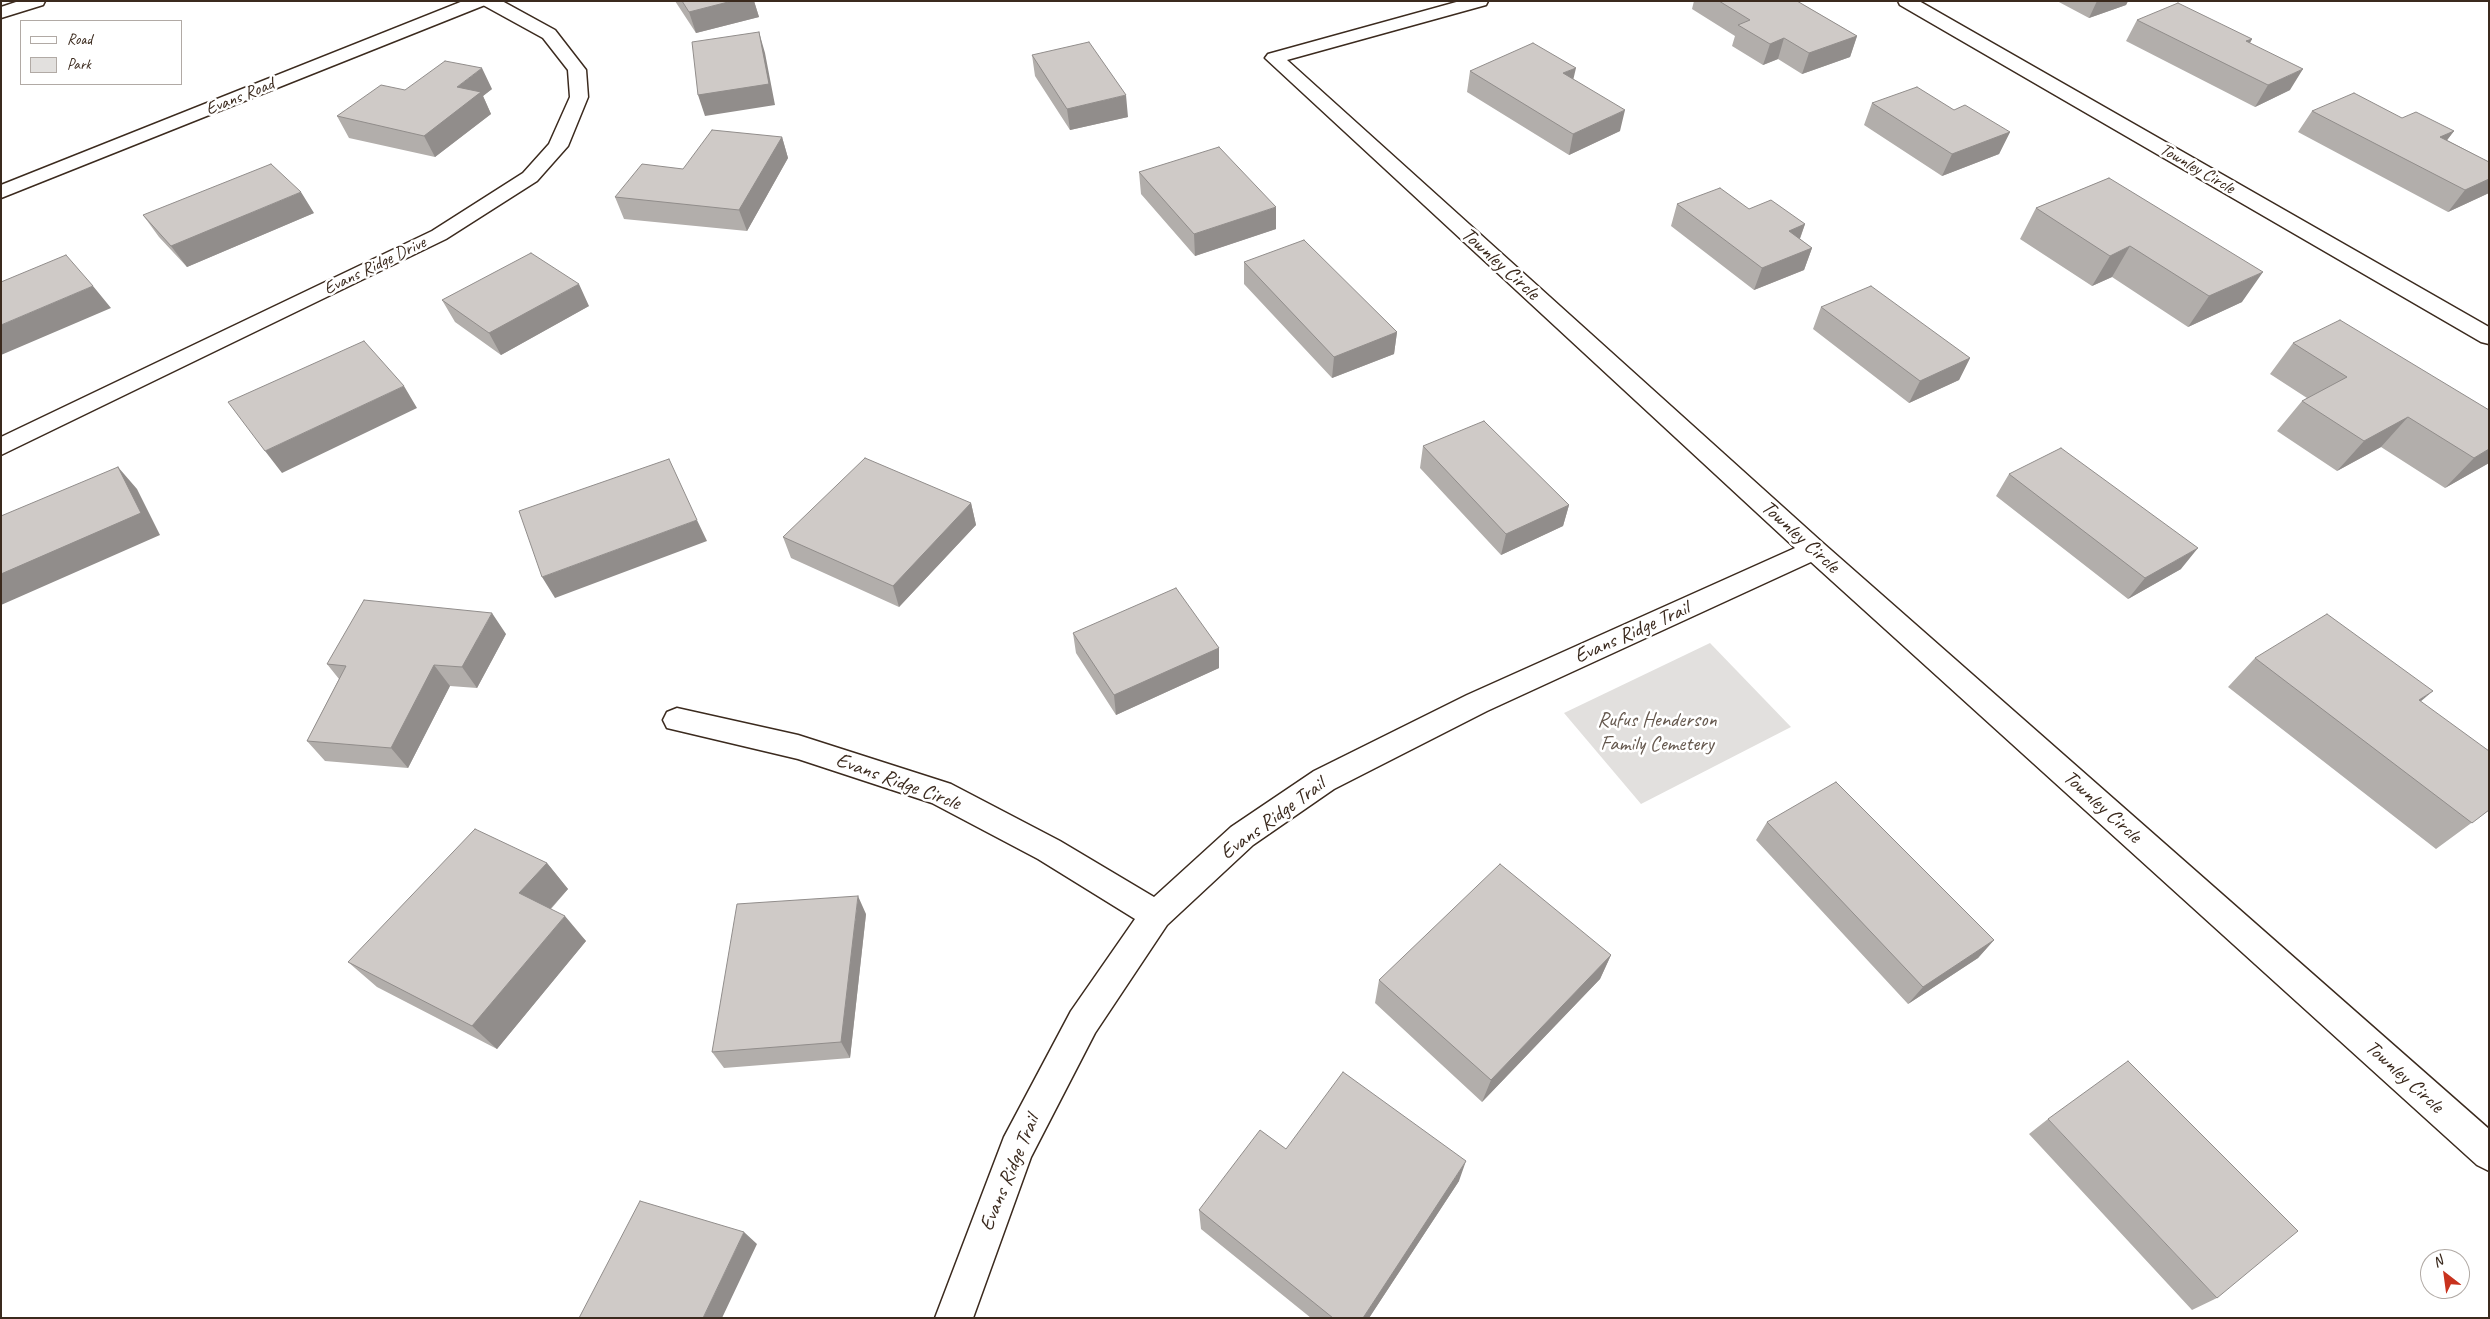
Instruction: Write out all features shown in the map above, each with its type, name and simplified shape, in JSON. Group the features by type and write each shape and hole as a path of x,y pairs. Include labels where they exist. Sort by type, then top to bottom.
{"street":[{"path":"1,14 36,1"},
{"name":"Evans Road","path":"1,192 479,1"},
{"name":"Evans Ridge Drive","path":"1,447 439,235 530,177 558,146 579,97 577,70 549,34 489,1"},
{"name":"Townley Circle","path":"1480,1 1274,58 1814,550 2489,1153"},
{"name":"Townley Circle","path":"1906,1 2489,337"},
{"path":"2469,326 2489,316"},
{"name":"Evans Ridge Trail","path":"954,1318 1016,1149 1082,1022 1156,915 1242,836 1324,780 1477,703 1814,550"},
{"name":"Evans Ridge Circle","path":"677,720 798,747 941,793 1049,850 1156,915"}],"green space":[{"name":"Rufus Henderson Family Cemetery","path":"1710,643 1791,727 1641,804 1564,713"}],"building":[{"path":"682,1 732,1 689,12"},
{"path":"1719,1 1797,1 1857,36 1809,53 1784,38 1770,44 1738,25 1750,20"},
{"path":"2178,3 2252,39 2246,41 2303,69 2268,85 2137,20"},
{"path":"759,32 769,84 698,95 692,42"},
{"path":"1089,42 1126,95 1067,109 1032,55"},
{"path":"1533,43 1576,68 1563,73 1625,110 1573,134 1470,71"},
{"path":"445,61 482,68 457,87 481,92 424,136 337,116 381,85 405,90"},
{"path":"1917,87 1954,110 1965,105 2010,132 1952,154 1872,103"},
{"path":"2354,93 2402,118 2416,112 2454,131 2440,137 2489,162 2489,179 2465,190 2312,111"},
{"path":"712,130 782,137 739,210 615,197 642,164 683,169"},
{"path":"1219,147 1276,207 1194,234 1139,172"},
{"path":"271,164 301,192 171,246 143,215"},
{"path":"2109,178 2263,272 2209,296 2130,246 2110,256 2036,208"},
{"path":"1720,188 1749,209 1771,200 1805,224 1789,231 1812,248 1762,268 1677,204"},
{"path":"1304,240 1397,332 1334,357 1244,262"},
{"path":"531,253 579,284 489,333 442,300"},
{"path":"66,255 93,286 1,325 1,282"},
{"path":"1871,286 1970,358 1920,381 1821,307"},
{"path":"2340,320 2489,410 2489,449 2474,458 2408,417 2364,441 2302,401 2347,377 2293,343"},
{"path":"364,341 404,386 265,451 228,402"},
{"path":"1484,421 1569,505 1506,534 1423,446"},
{"path":"2061,448 2198,548 2145,578 2009,474"},
{"path":"865,458 971,503 893,586 783,537"},
{"path":"669,459 697,520 542,577 519,511"},
{"path":"118,467 141,513 1,574 1,516"},
{"path":"1176,588 1219,648 1114,695 1073,633"},
{"path":"364,600 492,613 462,667 434,665 391,748 307,741 346,666 327,664"},
{"path":"2327,614 2433,691 2419,700 2489,751 2489,810 2472,823 2255,658"},
{"path":"1836,782 1994,940 1923,987 1767,822"},
{"path":"475,829 547,863 519,893 565,916 472,1026 348,962"},
{"path":"1500,864 1611,955 1491,1080 1379,980"},
{"path":"858,896 841,1042 712,1052 737,904"},
{"path":"2128,1061 2298,1231 2217,1298 2048,1119"},
{"path":"1343,1072 1466,1161 1363,1318 1333,1318 1199,1210 1260,1130 1286,1149"},
{"path":"640,1201 744,1232 703,1318 579,1318"}]}
